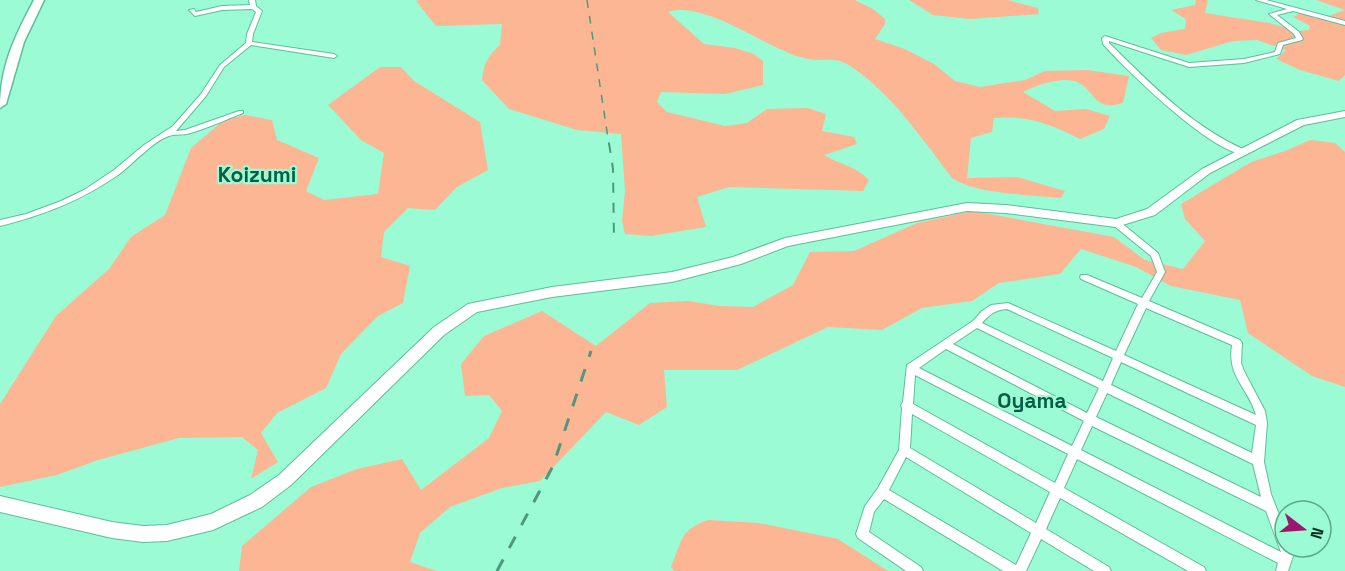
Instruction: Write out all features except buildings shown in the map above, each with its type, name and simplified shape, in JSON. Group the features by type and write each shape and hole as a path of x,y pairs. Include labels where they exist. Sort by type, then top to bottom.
{"highway":[{"path":"1,101 18,42 39,0"}],"street":[{"path":"1259,0 1345,23"},
{"path":"0,223 28,216 87,192 168,134 204,95 222,66 249,43 260,11 253,3 195,14 192,10"},
{"path":"1242,152 1220,143 1188,120 1106,44 1105,38 1189,65 1244,61 1278,52 1280,44 1300,39 1297,33 1272,14 1291,10"},
{"path":"249,43 334,56"},
{"path":"168,134 186,132 241,112"},
{"path":"0,504 112,530 143,534 168,533 213,522 256,501 285,480 439,331 473,308 552,292 672,277 736,261 785,242 967,207 1006,209 1116,224 1151,212 1206,171 1301,122 1345,114"},
{"path":"1020,571 1089,419 1107,387 1144,302 1161,272 1155,255 1116,224"},
{"path":"1083,277 1237,343 1234,356 1236,367 1260,411 1258,461 1273,515"},
{"path":"917,571 862,534 869,510 882,492 904,450 906,405 911,368 976,324 985,313 994,307 1008,306 1261,422"},
{"path":"976,324 1258,461"},
{"path":"946,345 1089,419 1270,507"},
{"path":"911,368 1074,452 1284,566"},
{"path":"906,405 1200,571"},
{"path":"904,450 1106,571"},
{"path":"882,492 1014,571"}],"shaded area":[{"path":"855,0 873,9 885,19 885,24 875,39 905,49 934,64 955,81 980,87 1025,80 1045,71 1087,70 1129,76 1123,103 1113,105 1106,105 1096,100 1085,87 1073,81 1059,80 1023,92 1055,111 1086,109 1110,116 1104,129 1080,139 1029,119 994,118 992,132 971,138 967,178 1017,177 1065,191 1061,198 989,191 963,184 952,178 920,135 885,95 859,72 843,62 813,60 789,53 736,27 700,13 683,10 668,12 704,44 735,48 754,54 763,61 763,85 725,94 661,92 657,102 667,112 725,126 747,123 767,109 808,108 826,114 822,131 854,137 857,144 824,155 854,169 869,180 863,191 729,187 697,197 706,227 651,236 625,234 622,221 625,191 621,134 577,130 509,109 482,80 487,60 500,45 502,24 436,26 416,1"},
{"path":"909,0 1008,0 1038,8 1039,14 970,19 933,15"},
{"path":"1196,0 1208,0 1205,13 1269,23 1298,31 1309,30 1310,26 1293,17 1305,11 1329,16 1345,10 1345,75 1339,81 1300,70 1276,59 1286,50 1257,40 1233,41 1186,55 1161,50 1151,38 1161,33 1185,29 1186,19 1171,10 1195,5"},
{"path":"1316,0 1345,0 1345,10"},
{"path":"380,67 401,67 414,81 480,122 488,170 457,187 435,210 408,208 384,232 381,257 410,266 403,303 378,316 341,354 326,388 277,413 261,433 278,462 251,479 258,450 242,437 179,438 98,460 57,475 0,487 0,404 56,316 109,269 131,237 165,215 191,148 224,120 245,115 272,120 277,140 319,158 306,191 324,200 378,194 384,153 361,140 328,105"},
{"path":"1310,140 1335,143 1345,152 1345,387 1312,376 1248,333 1240,300 1171,286 1136,267 1081,249 1060,274 999,283 972,301 922,308 882,330 828,327 737,370 664,370 667,407 639,425 606,412 540,481 502,488 450,507 420,533 410,562 437,571 239,571 242,546 311,487 357,469 402,459 421,490 489,438 502,411 489,395 465,396 461,364 484,336 542,311 596,346 650,303 688,301 720,306 753,307 793,285 810,252 854,251 917,223 973,211 1114,237 1145,260 1183,269 1205,241 1185,219 1181,204 1251,162"},
{"path":"709,520 759,523 838,539 888,571 674,571 671,567 683,537 692,527"}],"railway":[{"path":"587,0 609,145"},
{"path":"609,143 613,169 614,241"},
{"path":"497,571 553,466 591,351"}],"district":[{"name":"Koizumi","path":"257,174"},
{"name":"Oyama","path":"1032,400"}]}
